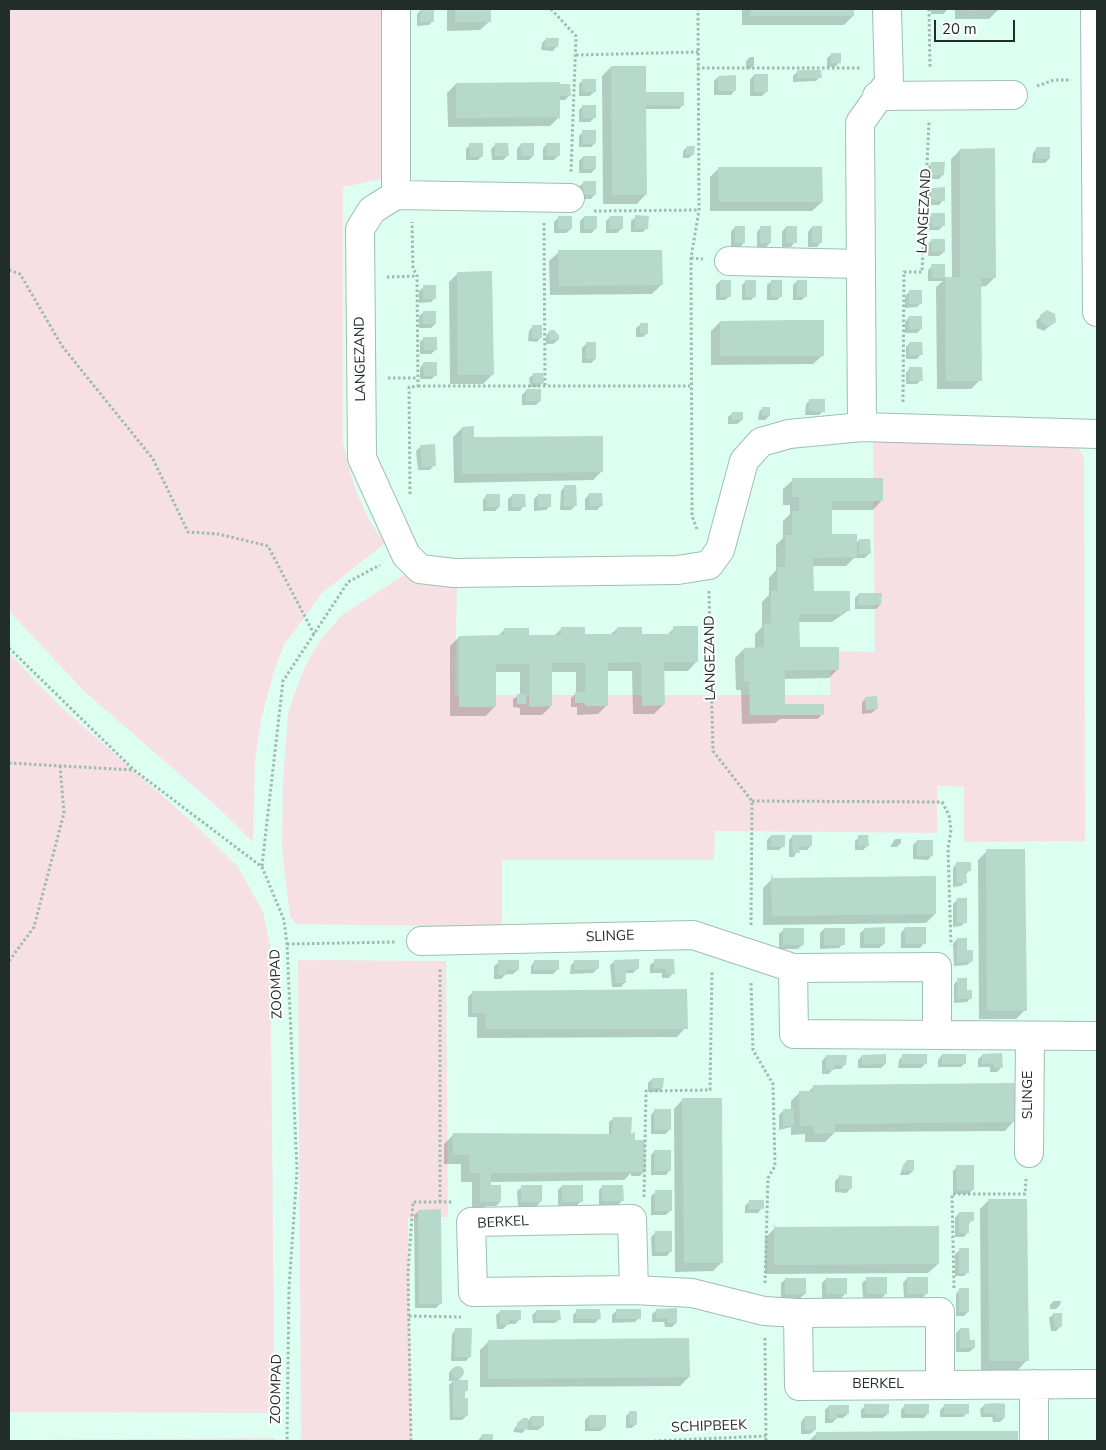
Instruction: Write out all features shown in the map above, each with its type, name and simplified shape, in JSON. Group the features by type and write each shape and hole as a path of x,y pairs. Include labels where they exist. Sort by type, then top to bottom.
{"street":[{"path":"396,9 403,196 557,198"},
{"path":"862,427 860,123 877,96 889,82 887,9"},
{"path":"1095,9 1097,312"},
{"path":"877,96 1013,95"},
{"name":"LANGEZAND","path":"403,196 372,210 360,229 362,458 401,544 420,569 454,573 678,570 709,565"},
{"path":"729,261 860,264"},
{"path":"709,565 720,550 744,461 761,442 789,434 862,427 1097,434"},
{"name":"SLINGE","path":"431,941 693,935 793,968 937,967"},
{"path":"937,967 937,1035"},
{"path":"793,968 794,1034 1097,1036"},
{"name":"SLINGE","path":"1029,1153 1030,1036"},
{"path":"632,1219 634,1290"},
{"name":"BERKEL","path":"473,1292 471,1222 632,1219"},
{"path":"473,1292 634,1290 692,1293 764,1310 798,1313 940,1312 940,1385"},
{"name":"BERKEL","path":"798,1313 799,1386 1097,1384"},
{"path":"1034,1384 1034,1441"}],"path":[{"path":"545,385 557,198 576,55 576,36 551,9"},
{"name":"LANGEZAND","path":"698,9 699,210 691,258 692,516 709,565 713,751 752,801"},
{"name":"LANGEZAND","path":"902,428 904,272 922,272 930,96 929,9"},
{"path":"576,55 698,52"},
{"path":"697,68 889,68"},
{"path":"1013,95 1054,80 1095,80"},
{"path":"403,196 413,268 417,276 418,386"},
{"path":"557,198 572,211 699,210"},
{"path":"9,270 20,274 62,346 152,459 188,532 218,534 268,546 314,634"},
{"path":"262,867 283,681 348,582 390,560 401,544 410,523 409,387 545,385 690,386"},
{"path":"9,648 134,770 262,867"},
{"path":"9,763 134,770"},
{"path":"9,961 34,927 64,813 60,766"},
{"path":"766,1441 764,1310 768,1178 775,1166 773,1084 753,1050 750,955 752,801 942,802 949,815 951,830 948,848 951,946 937,967"},
{"name":"ZOOMPAD","path":"262,867 284,920 288,944 297,1171 289,1288 287,1441"},
{"path":"288,944 431,941 440,1202"},
{"path":"632,1219 646,1194 646,1091 710,1090 712,968"},
{"path":"940,1312 954,1288 952,1194 1025,1194 1029,1153"},
{"path":"412,1441 408,1273 412,1202 469,1201 471,1222"},
{"path":"409,1316 461,1317 473,1292"},
{"name":"SCHIPBEEK","path":"654,1441 766,1436"}],"shaded area":[{"path":"9,9 384,9 386,178 343,187 343,442 363,508 385,543 322,593 284,645 274,671 261,720 255,760 253,842 222,811 85,692 9,611"},
{"path":"873,441 1069,444 1079,448 1084,458 1085,841 964,842 964,787 937,786 937,833 715,831 714,860 502,860 502,927 296,924 290,917 282,848 283,781 288,713 304,668 322,638 342,615 411,570 457,579 455,695 830,695 831,651 875,652"},
{"path":"9,653 60,706 198,827 238,867 263,912 270,946 275,1413 9,1412"},
{"path":"298,960 446,961 448,1217 408,1218 412,1441 301,1441"},
{"path":"275,1438 275,1441 9,1441 9,1440"}],"building":[{"path":"421,9 434,9 434,22 420,22"},
{"path":"455,9 491,9 491,22 455,22"},
{"path":"750,9 854,9 854,16 750,16"},
{"path":"964,9 1003,9 1003,10 964,11"},
{"path":"546,38 559,38 558,47 545,47"},
{"path":"831,53 841,53 841,63 831,63"},
{"path":"611,66 646,66 646,92 684,92 684,106 646,105 647,195 612,195"},
{"path":"797,70 821,70 822,78 797,78"},
{"path":"754,74 768,74 768,92 754,92"},
{"path":"736,75 736,91 718,91 718,76"},
{"path":"582,79 596,79 596,92 583,92"},
{"path":"560,82 560,84 570,84 571,96 560,96 560,121 559,117 456,118 456,83"},
{"path":"582,105 596,105 596,118 583,118"},
{"path":"582,130 596,130 596,143 583,144"},
{"path":"469,143 483,143 483,157 470,157"},
{"path":"495,143 508,143 509,156 495,156"},
{"path":"521,143 534,143 534,156 521,156"},
{"path":"546,143 560,143 560,156 547,156"},
{"path":"687,146 695,146 694,155 686,154"},
{"path":"1036,147 1050,147 1050,159 1036,159"},
{"path":"995,148 996,278 981,278 982,381 946,381 945,278 932,278 931,264 945,264 945,277 960,277 960,149"},
{"path":"583,156 596,156 596,169 583,169"},
{"path":"931,162 945,162 944,175 931,175"},
{"path":"718,167 822,167 823,202 719,202"},
{"path":"583,181 596,181 596,195 583,195"},
{"path":"945,187 945,201 931,201 931,188"},
{"path":"931,213 945,213 945,226 932,227"},
{"path":"635,215 649,216 648,229 635,229"},
{"path":"558,216 572,216 572,229 558,229"},
{"path":"584,216 597,216 597,229 584,229"},
{"path":"610,216 623,216 623,229 609,229"},
{"path":"735,226 745,226 745,243 735,243"},
{"path":"760,226 771,226 771,243 760,243"},
{"path":"786,226 797,226 797,243 786,243"},
{"path":"812,226 822,226 822,243 812,243"},
{"path":"931,239 945,239 945,252 932,252"},
{"path":"558,250 662,250 663,285 559,286"},
{"path":"492,271 494,375 458,375 457,272"},
{"path":"720,280 731,280 731,297 720,297"},
{"path":"745,280 756,280 756,297 745,297"},
{"path":"771,280 782,280 782,297 771,297"},
{"path":"797,280 807,280 807,297 797,297"},
{"path":"423,285 436,285 436,299 423,299"},
{"path":"909,290 922,290 922,304 909,304"},
{"path":"1047,310 1055,314 1056,322 1049,327 1041,323 1040,315"},
{"path":"423,311 436,311 436,324 423,324"},
{"path":"909,316 922,316 922,329 909,329"},
{"path":"824,320 824,356 720,356 720,321"},
{"path":"640,323 648,323 648,334 640,333"},
{"path":"532,325 542,325 542,338 532,338"},
{"path":"549,330 554,330 559,335 559,340 550,340"},
{"path":"423,337 437,337 437,350 424,350"},
{"path":"586,342 596,342 596,359 586,359"},
{"path":"909,342 922,342 923,355 909,355"},
{"path":"423,362 437,362 437,376 424,376"},
{"path":"909,367 922,367 923,381 910,381"},
{"path":"533,373 543,373 544,383 533,383"},
{"path":"526,389 541,389 541,401 526,401"},
{"path":"809,399 825,399 825,412 809,411"},
{"path":"762,407 770,407 770,416 762,416"},
{"path":"732,412 743,412 743,420 732,420"},
{"path":"474,426 474,437 603,436 603,472 462,474 462,427"},
{"path":"435,444 436,466 422,467 420,445"},
{"path":"792,478 883,478 883,501 832,501 832,534 857,534 857,557 813,558 814,591 850,591 850,611 843,611 842,614 799,614 800,647 839,647 839,670 785,670 785,704 824,704 824,715 750,715 749,681 744,681 744,648 764,647 764,624 771,623 771,591 778,591 777,567 785,567 785,535 792,535 792,511 799,511 799,497 792,497"},
{"path":"564,485 576,485 577,506 564,507"},
{"path":"589,493 602,493 603,506 589,506"},
{"path":"486,494 500,494 500,507 487,507"},
{"path":"512,494 525,494 526,507 512,507"},
{"path":"538,494 551,494 551,507 538,507"},
{"path":"859,539 870,539 871,554 859,554"},
{"path":"859,593 882,593 881,605 858,605"},
{"path":"673,626 698,626 698,662 664,662 665,705 642,706 641,662 608,663 608,706 585,706 585,703 575,703 575,692 585,693 585,663 552,663 552,706 529,707 529,664 496,664 496,707 459,707 459,636 504,635 504,628 529,628 529,635 561,635 561,627 585,627 585,634 617,634 617,627 642,627 642,634 673,634"},
{"path":"517,694 527,694 526,704 517,704"},
{"path":"877,696 878,709 866,710 865,697"},
{"path":"771,835 785,835 785,847 771,847"},
{"path":"792,835 812,835 812,846 799,847 800,853 793,853"},
{"path":"858,835 868,835 869,846 858,846"},
{"path":"917,840 933,840 933,856 917,856"},
{"path":"986,849 1025,849 1027,1011 987,1011"},
{"path":"956,862 971,862 971,871 966,871 967,883 957,883"},
{"path":"771,874 773,878 936,876 936,914 772,916"},
{"path":"957,898 967,898 967,923 957,923"},
{"path":"885,927 885,944 864,944 864,928"},
{"path":"905,927 926,927 926,944 905,944"},
{"path":"783,928 804,928 804,945 783,945"},
{"path":"824,928 845,928 845,945 824,945"},
{"path":"957,938 967,938 967,950 973,950 973,961 957,963"},
{"path":"639,959 639,969 626,970 626,983 616,983 614,960"},
{"path":"654,959 674,959 675,974 666,974 666,969 654,969"},
{"path":"498,960 519,960 519,970 507,970 507,975 498,975"},
{"path":"534,960 559,960 559,970 534,970"},
{"path":"574,960 599,960 599,969 574,970"},
{"path":"957,978 967,978 967,990 972,990 972,999 957,999"},
{"path":"687,989 688,1029 486,1029 485,1013 472,1013 472,991"},
{"path":"1002,1053 1003,1068 994,1068 994,1063 982,1064 982,1054"},
{"path":"886,1054 886,1064 862,1065 862,1055"},
{"path":"902,1054 927,1054 927,1064 902,1064"},
{"path":"942,1054 966,1054 966,1064 942,1064"},
{"path":"826,1055 847,1055 846,1065 835,1065 834,1070 826,1070"},
{"path":"652,1078 664,1078 663,1088 651,1088"},
{"path":"1015,1083 1015,1122 835,1124 835,1133 814,1134 814,1126 800,1126 799,1091 813,1091 813,1085"},
{"path":"682,1098 722,1098 723,1263 684,1263"},
{"path":"654,1109 671,1109 671,1130 655,1130"},
{"path":"783,1109 794,1109 794,1126 783,1126"},
{"path":"613,1117 632,1117 631,1134 635,1132 635,1140 645,1140 646,1172 491,1173 491,1185 501,1185 501,1202 480,1202 480,1173 470,1173 469,1155 453,1155 453,1133 612,1134"},
{"path":"654,1150 671,1150 671,1171 655,1171"},
{"path":"907,1160 914,1160 914,1171 903,1171 903,1165"},
{"path":"956,1165 974,1165 974,1190 957,1190"},
{"path":"839,1175 852,1176 852,1189 839,1189"},
{"path":"521,1185 542,1185 542,1202 521,1202"},
{"path":"562,1185 583,1185 583,1202 562,1202"},
{"path":"602,1185 623,1185 624,1201 602,1201"},
{"path":"655,1190 672,1190 672,1211 655,1211"},
{"path":"988,1199 1027,1199 1029,1361 989,1361"},
{"path":"749,1200 764,1200 764,1209 749,1209"},
{"path":"441,1209 442,1304 419,1304 418,1210"},
{"path":"959,1212 974,1212 974,1221 969,1221 969,1233 959,1233"},
{"path":"774,1223 775,1227 939,1226 939,1264 774,1265"},
{"path":"655,1231 672,1231 672,1252 655,1252"},
{"path":"959,1248 969,1248 969,1273 959,1273"},
{"path":"866,1277 887,1277 887,1294 867,1294"},
{"path":"907,1277 928,1277 928,1294 907,1294"},
{"path":"785,1278 806,1278 806,1294 785,1295"},
{"path":"826,1278 847,1278 847,1294 826,1294"},
{"path":"959,1288 969,1288 969,1312 959,1312"},
{"path":"677,1308 677,1323 668,1323 668,1318 656,1319 656,1309"},
{"path":"576,1309 600,1309 601,1319 576,1319"},
{"path":"616,1309 641,1309 641,1319 616,1319"},
{"path":"500,1310 521,1310 521,1320 509,1320 509,1325 500,1325"},
{"path":"536,1310 560,1310 561,1320 536,1320"},
{"path":"1053,1313 1062,1313 1062,1327 1055,1327"},
{"path":"455,1328 472,1328 471,1357 455,1357"},
{"path":"960,1328 969,1328 970,1340 975,1340 975,1348 960,1348"},
{"path":"689,1338 690,1377 488,1379 488,1340"},
{"path":"458,1366 464,1372 458,1378 452,1372"},
{"path":"453,1380 468,1380 468,1391 465,1391 465,1398 468,1398 468,1416 453,1417"},
{"path":"864,1404 889,1404 889,1414 865,1414"},
{"path":"904,1404 929,1404 929,1414 905,1414"},
{"path":"944,1404 969,1404 969,1414 944,1414"},
{"path":"984,1404 1005,1404 1005,1418 996,1418 996,1413 984,1414"},
{"path":"829,1405 849,1405 849,1414 837,1414 837,1419 829,1419"},
{"path":"629,1411 637,1411 637,1425 630,1425"},
{"path":"589,1415 606,1415 606,1427 589,1428"},
{"path":"531,1416 544,1416 544,1426 531,1426"},
{"path":"805,1416 816,1416 816,1430 805,1430"},
{"path":"523,1418 528,1418 528,1429 517,1429 517,1423"},
{"path":"1018,1431 1018,1441 816,1441 816,1432"},
{"path":"482,1434 493,1434 493,1441 482,1441"}]}
